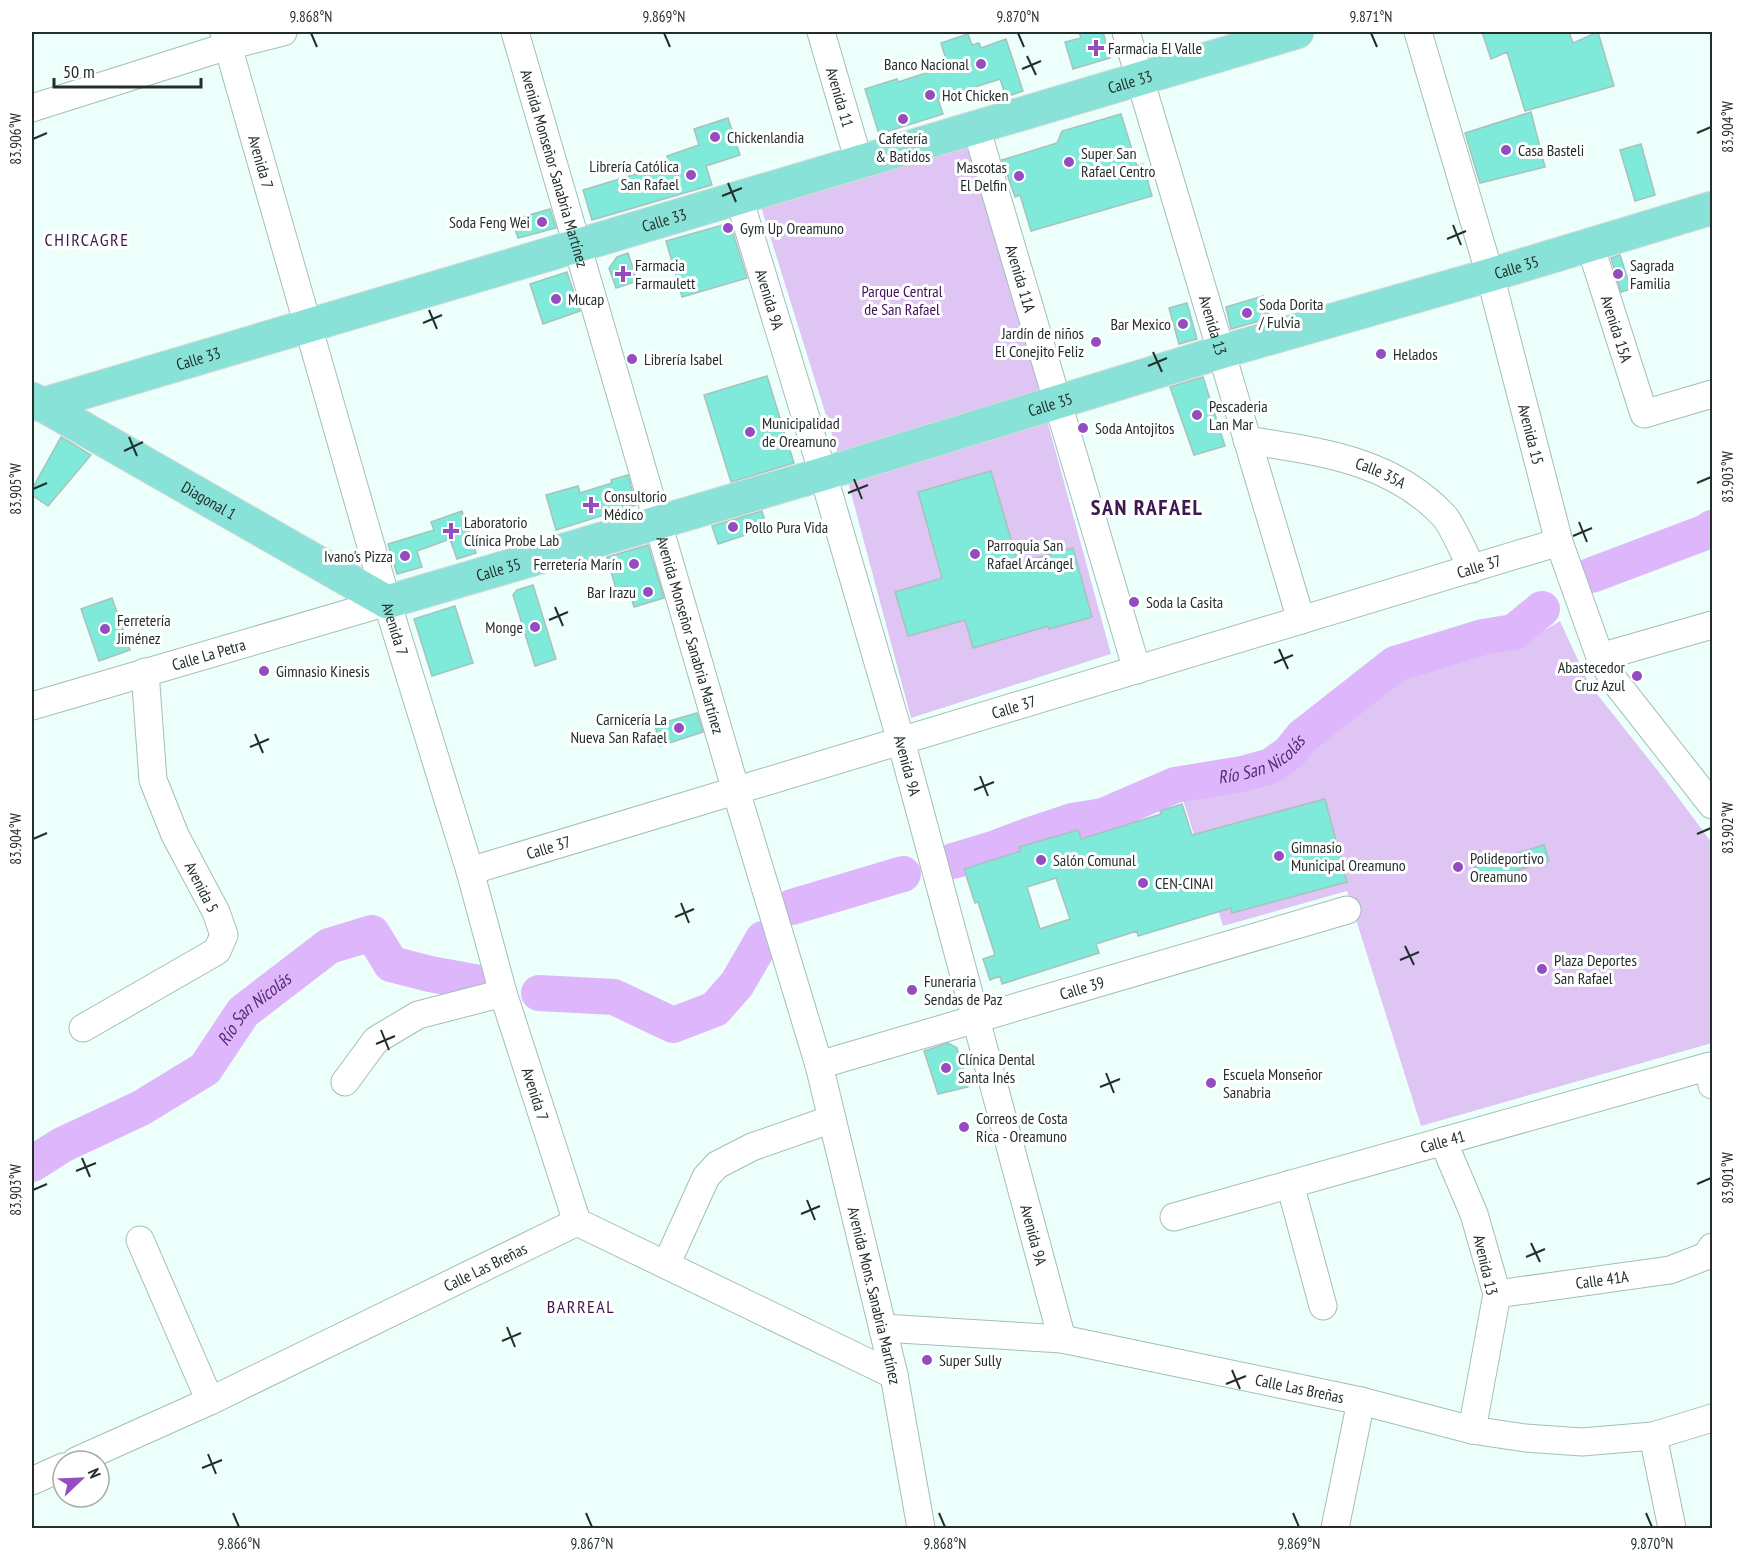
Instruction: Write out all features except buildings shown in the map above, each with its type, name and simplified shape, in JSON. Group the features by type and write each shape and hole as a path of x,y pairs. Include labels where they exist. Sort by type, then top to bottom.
{"main road":[{"name":"Calle 33","path":"35,404 309,326 1297,32"},
{"name":"Calle 35","path":"387,602 823,474 1221,352 1713,207"},
{"name":"Diagonal 1","path":"35,404 387,602"}],"street":[{"path":"32,108 226,39 283,32"},
{"name":"Avenida Monseñor Sanabria Martínez","path":"515,32 736,791 819,1065"},
{"name":"Avenida 11","path":"821,32 859,162"},
{"name":"Avenida 13","path":"1126,32 1301,620"},
{"name":"Avenida 15","path":"1418,32 1490,274 1559,542 1600,657 1613,679 1713,805"},
{"name":"Avenida 7","path":"226,39 387,602 470,871 502,993 578,1222"},
{"name":"Avenida 11A","path":"976,127 1137,670"},
{"name":"Avenida 9A","path":"739,198 901,741 1062,1339"},
{"name":"Avenida 15A","path":"1590,245 1644,414 1713,394"},
{"name":"Calle 35A","path":"1247,440 1321,452 1366,465 1406,483 1445,518 1472,569"},
{"name":"Calle 37","path":"470,871 1559,542"},
{"name":"Calle La Petra","path":"32,706 387,602"},
{"path":"1600,657 1713,625"},
{"name":"Avenida 5","path":"83,1028 217,951 224,934 216,912 175,835 153,780 146,672"},
{"name":"Calle 39","path":"819,1065 1347,910"},
{"path":"345,1082 376,1040 418,1015 502,993"},
{"name":"Avenida Mons. Sanabria Martínez","path":"819,1065 894,1375 921,1528"},
{"name":"Calle 41","path":"1174,1217 1443,1141 1711,1076"},
{"path":"666,1265 706,1177 717,1165 752,1147 831,1119"},
{"name":"Avenida 13","path":"1443,1141 1474,1214 1497,1294 1472,1430"},
{"path":"1290,1184 1323,1306"},
{"path":"578,1222 894,1375"},
{"name":"Calle Las Breñas","path":"103,1449 210,1401 578,1222"},
{"path":"140,1240 210,1401"},
{"name":"Calle 41A","path":"1497,1294 1670,1270 1709,1251"},
{"name":"Calle Las Breñas","path":"882,1328 1062,1339 1361,1401 1472,1430 1525,1438 1582,1442 1653,1436 1713,1418"},
{"path":"1335,1528 1361,1401"},
{"path":"1653,1436 1672,1528"},
{"path":"32,1481 51,1472"}],"green space":[{"name":"Parque Central de San Rafael","path":"966,144 1044,394 839,457 761,207"},
{"path":"1047,420 1111,654 911,718 847,478","holes":["991,471 1029,602 1028,560 1072,548 1092,616 1049,629 1042,604 973,647 965,620 942,578 918,492"]},
{"name":"Polideportivo Oreamuno","path":"1560,621 1589,684 1712,843 1712,1043 1421,1126 1347,891 1223,926 1183,800 1290,771 1336,717 1398,677 1489,651 1545,630"}],"waterway":[{"name":"Río San Nicolás","path":"1592,575 1712,528"},
{"name":"Río San Nicolás","path":"953,861 1072,821 1103,816 1175,785 1242,774 1271,766 1289,753 1302,737 1395,664 1483,637 1514,632 1542,609"},
{"name":"Río San Nicolás","path":"792,907 903,874"},
{"name":"Río San Nicolás","path":"32,1164 62,1145 141,1108 205,1069 243,1012 329,946 372,933 391,964 485,984"},
{"name":"Río San Nicolás","path":"539,993 614,997 673,1025 715,1009 737,984 763,939"}],"place":[{"name":"Farmacia El Valle","path":"1096,48"},
{"name":"Banco Nacional","path":"981,64"},
{"name":"Hot Chicken","path":"930,95"},
{"name":"Cafetería & Batidos","path":"903,119"},
{"name":"Chickenlandia","path":"715,137"},
{"name":"Casa Basteli","path":"1506,150"},
{"name":"Super San Rafael Centro","path":"1069,162"},
{"name":"Librería Católica San Rafael","path":"691,175"},
{"name":"Mascotas El Delfin","path":"1019,176"},
{"name":"Soda Feng Wei","path":"542,222"},
{"name":"Gym Up Oreamuno","path":"728,228"},
{"name":"Farmacia Farmaulett","path":"623,274"},
{"name":"Sagrada Familia","path":"1618,274"},
{"name":"Mucap","path":"556,299"},
{"name":"Soda Dorita / Fulvia","path":"1247,313"},
{"name":"Bar Mexico","path":"1183,324"},
{"name":"Jardín de niños El Conejito Feliz","path":"1096,342"},
{"name":"Helados","path":"1381,354"},
{"name":"Librería Isabel","path":"632,359"},
{"name":"Pescaderia Lan Mar","path":"1197,415"},
{"name":"Soda Antojitos","path":"1083,428"},
{"name":"Municipalidad de Oreamuno","path":"750,432"},
{"name":"Consultorio Médico","path":"591,505"},
{"name":"Pollo Pura Vida","path":"733,527"},
{"name":"Laboratorio Clínica Probe Lab","path":"451,531"},
{"name":"Parroquia San Rafael Arcángel","path":"975,554"},
{"name":"Ivano's Pizza","path":"405,556"},
{"name":"Ferretería Marín","path":"634,564"},
{"name":"Bar Irazu","path":"648,592"},
{"name":"Soda la Casita","path":"1134,602"},
{"name":"Monge","path":"535,627"},
{"name":"Ferretería Jiménez","path":"105,629"},
{"name":"Gimnasio Kinesis","path":"264,671"},
{"name":"Abastecedor Cruz Azul","path":"1637,676"},
{"name":"Carnicería La Nueva San Rafael","path":"679,728"},
{"name":"Gimnasio Municipal Oreamuno","path":"1279,856"},
{"name":"Salón Comunal","path":"1041,860"},
{"name":"Polideportivo Oreamuno","path":"1458,867"},
{"name":"CEN-CINAI","path":"1143,883"},
{"name":"Plaza Deportes San Rafael","path":"1542,969"},
{"name":"Funeraria Sendas de Paz","path":"912,990"},
{"name":"Clínica Dental Santa Inés","path":"946,1068"},
{"name":"Escuela Monseñor Sanabria","path":"1211,1083"},
{"name":"Correos de Costa Rica - Oreamuno","path":"964,1127"},
{"name":"Super Sully","path":"927,1360"}],"district":[{"name":"CHIRCAGRE","path":"87,240"},
{"name":"SAN RAFAEL","path":"1147,507"},
{"name":"BARREAL","path":"581,1307"}]}
